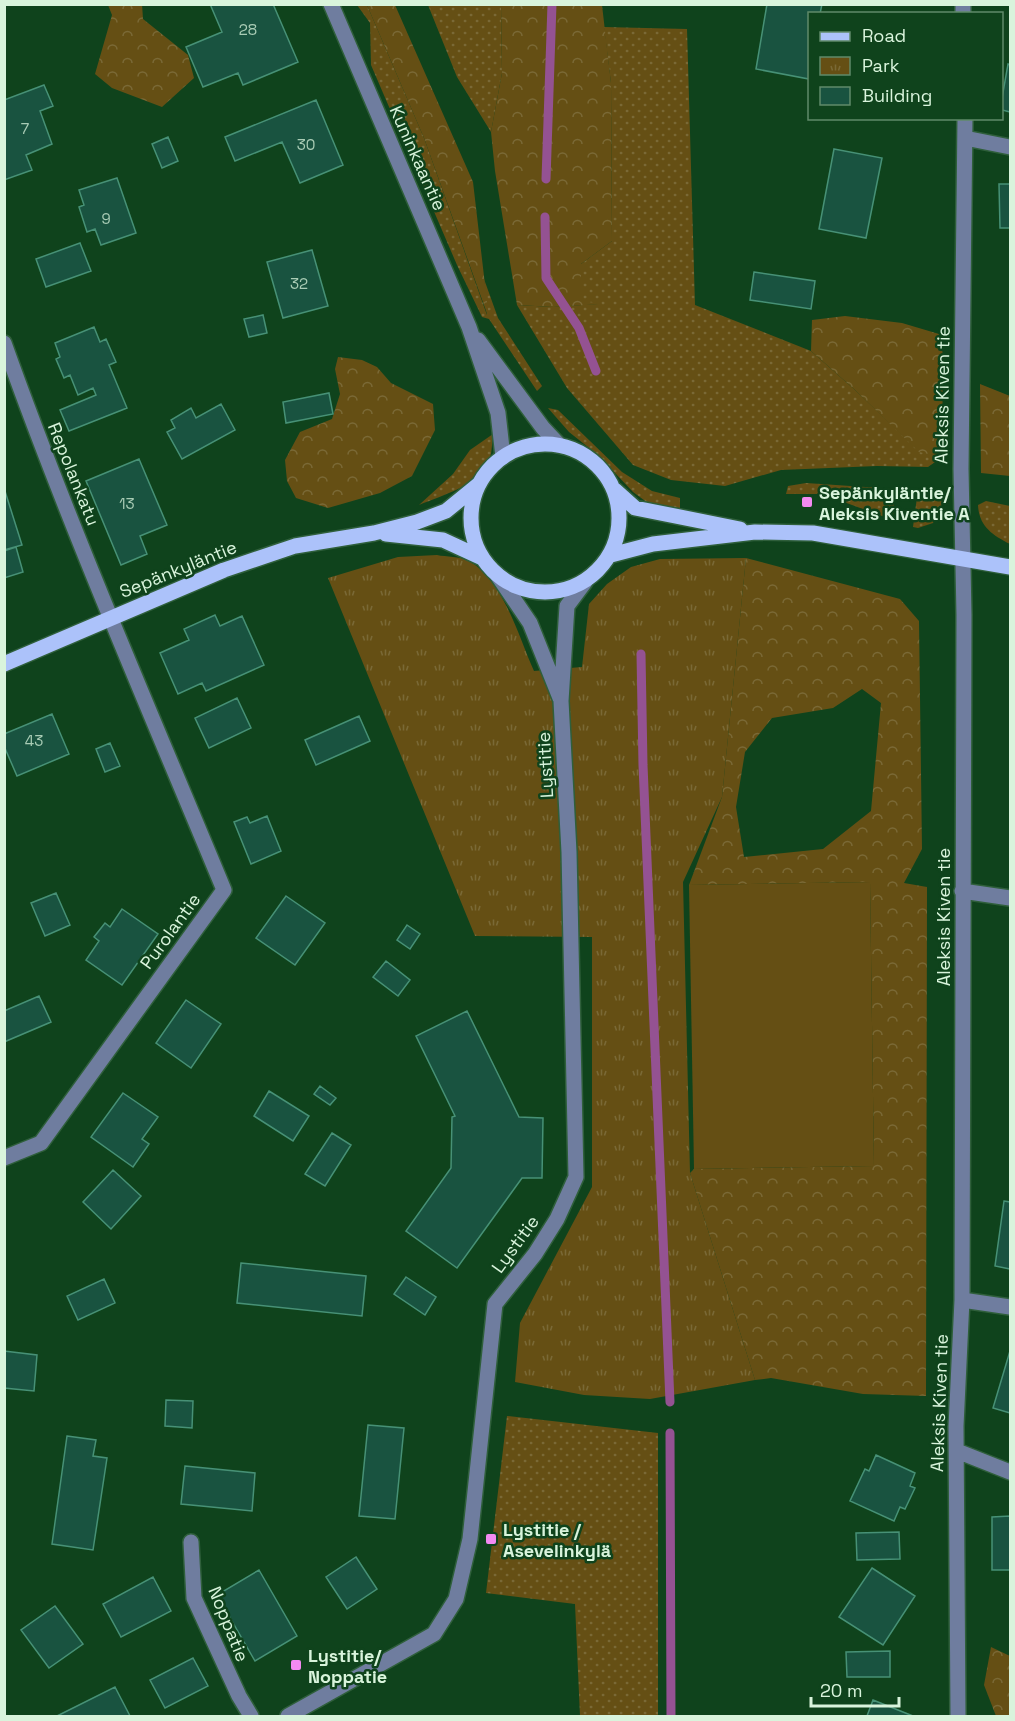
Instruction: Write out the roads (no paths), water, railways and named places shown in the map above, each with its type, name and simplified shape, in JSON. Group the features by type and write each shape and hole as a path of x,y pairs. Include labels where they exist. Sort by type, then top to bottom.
{"main road":[{"path":"530,445 560,445 593,460 606,474 615,490 620,507 620,523 617,540 600,570 585,582 564,591 541,593 518,588 498,576 482,558 474,540 471,522 472,502 479,484 489,469 502,457 530,445"},
{"name":"Sepänkyläntie","path":"4,664 224,570 295,546 374,533 417,522 446,511 479,484"},
{"path":"615,490 634,508 755,532"},
{"path":"610,555 653,544 755,532 813,532 1011,567"},
{"name":"Sepänkyläntie","path":"374,533 442,540 482,558"}],"street":[{"name":"Kuninkaantie","path":"331,4 469,327 498,413 502,457"},
{"name":"Aleksis Kiven tie","path":"958,1716 957,1451 962,1300 963,891 961,469 965,120"},
{"path":"965,138 1011,147"},
{"name":"Kuninkaantie","path":"469,327 543,428 560,445"},
{"name":"Repolankatu","path":"4,343 36,433 111,617"},
{"name":"Lystitie","path":"498,576 530,623 561,701"},
{"name":"Lystitie","path":"288,1716 434,1634 456,1599 470,1539 495,1304 535,1254 557,1220 576,1177 569,852 561,701 567,606 585,582"},
{"name":"Purolantie","path":"4,1158 41,1143 224,890 111,617"},
{"path":"963,891 1011,898"},
{"path":"962,1300 1011,1307"},
{"path":"957,1451 1011,1472"},
{"name":"Noppatie","path":"191,1542 194,1598 239,1696 251,1716"}],"waterway":[{"path":"546,179 552,4"},
{"path":"545,217 546,278 579,328 596,371"},
{"path":"641,654 643,765 670,1402"},
{"path":"670,1433 671,1716"}],"place":[{"name":"Sepänkyläntie/ Aleksis Kiventie A","path":"807,502"},
{"name":"Lystitie / Asevelinkylä","path":"491,1539"},
{"name":"Lystitie/ Noppatie","path":"296,1665"}]}
